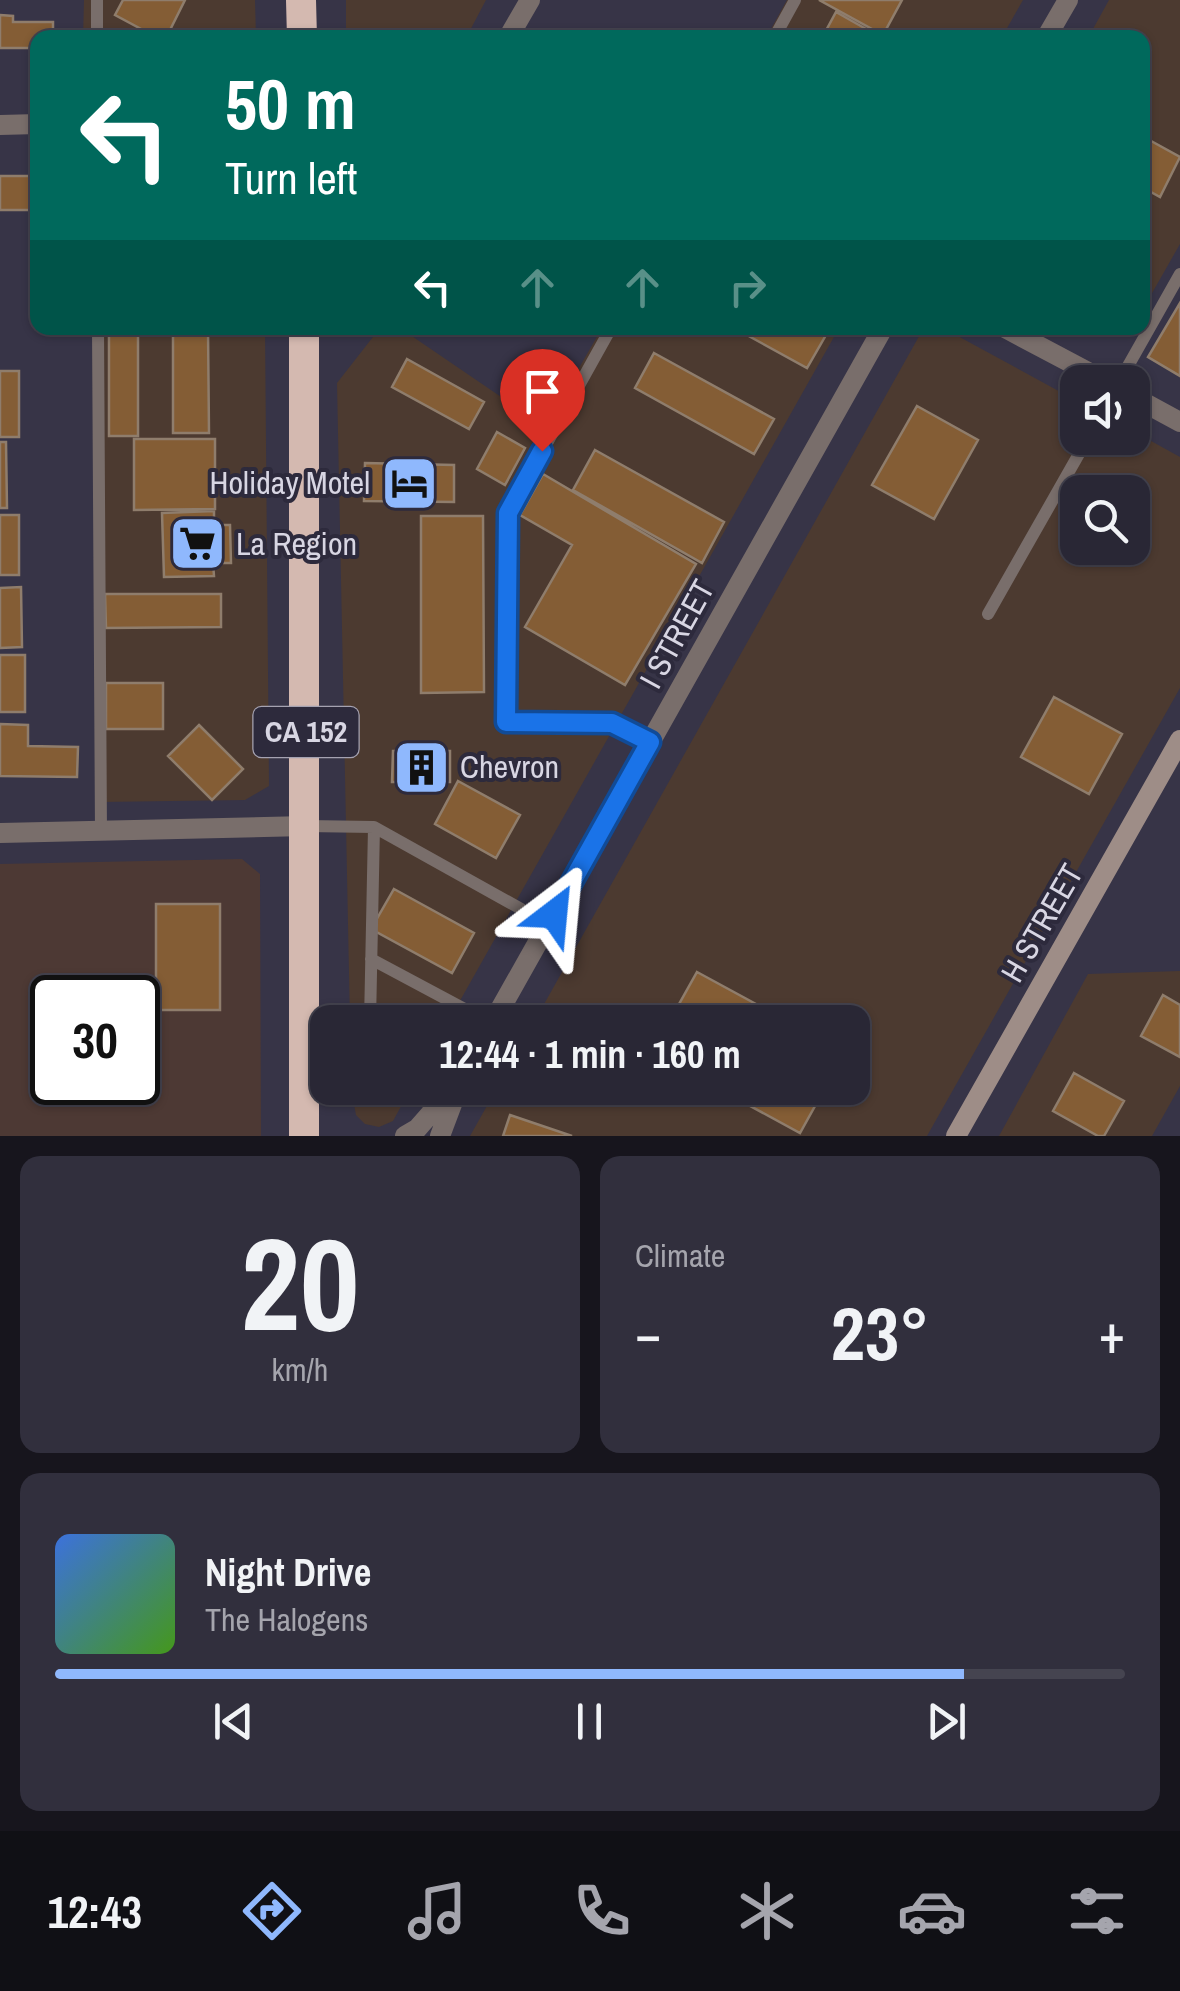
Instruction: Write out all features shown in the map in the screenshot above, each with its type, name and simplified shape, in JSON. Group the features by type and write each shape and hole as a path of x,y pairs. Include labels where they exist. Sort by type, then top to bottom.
{"highway":[{"path":"302,0 302,30"},
{"name":"CA 152","path":"304,335 304,1136"}],"street":[{"path":"513,30 530,0"},
{"path":"1051,30 1068,0"},
{"path":"0,125 30,124"},
{"name":"I STREET","path":"501,1005 879,335"},
{"path":"1018,335 1075,365"},
{"path":"1150,406 1180,422"},
{"name":"H STREET","path":"956,1136 1180,740"},
{"path":"0,833 306,826"},
{"path":"440,1136 450,1105"},
{"path":"405,1136 417,1129 436,1107"}],"lane":[{"path":"97,0 97,30"},
{"path":"778,30 795,0"},
{"path":"1150,327 1180,274"},
{"path":"98,335 100,833"},
{"path":"608,335 508,513 506,722 612,723 650,742"},
{"path":"1129,365 1146,335"},
{"path":"988,614 1078,455"},
{"path":"306,826 374,826 548,924"},
{"path":"371,1005 374,826"},
{"path":"372,959 459,1005"},
{"path":"432,1105 436,1107"}],"shaded area":[{"path":"84,0 255,0 256,30 83,30"},
{"path":"346,0 486,0 470,30 346,30"},
{"path":"787,0 1023,0 1006,30 770,30"},
{"path":"1109,0 1180,0 1180,244 1150,297 1150,30 1092,30"},
{"path":"96,335 265,335 269,786 245,800 100,802"},
{"path":"375,335 410,335 545,427 598,335 835,335 458,1005 350,1005 337,383"},
{"path":"920,335 956,335 1060,392 1060,455 1150,455 1150,440 1180,457 1180,688 927,1136 470,1136 487,1105 870,1105 870,1005 544,1005"},
{"path":"242,859 260,874 261,1136 0,1136 0,864"},
{"path":"1180,971 1180,1086 1152,1136 999,1136 1088,974"},
{"path":"354,1105 402,1105 393,1121 379,1127 365,1124 356,1115"}],"building":[{"path":"123,0 185,0 170,30 143,30 115,15"},
{"path":"819,0 902,0 886,30 874,30"},
{"path":"836,12 868,30 826,30"},
{"path":"0,15 13,16 13,22 53,22 53,30 30,30 30,48 0,48"},
{"path":"1150,140 1180,157 1160,197 1150,191"},
{"path":"0,176 30,176 30,210 0,210"},
{"path":"1180,303 1180,376 1148,357"},
{"path":"109,335 138,335 138,436 109,436"},
{"path":"173,335 208,335 209,433 173,433"},
{"path":"747,335 826,335 807,368"},
{"path":"654,353 774,419 754,454 635,388"},
{"path":"407,359 484,402 469,429 392,387"},
{"path":"0,371 19,371 19,437 0,437"},
{"path":"917,406 978,440 934,519 872,485"},
{"path":"497,432 525,448 505,485 477,469"},
{"path":"134,439 215,439 215,509 134,510"},
{"path":"0,442 6,442 7,508 0,508"},
{"path":"595,450 724,522 702,563 573,490"},
{"name":"Holiday Motel","path":"365,463 454,465 454,502 364,501"},
{"path":"543,474 696,564 625,685 525,627 572,545 520,515"},
{"name":"La Region","path":"214,511 214,525 230,525 231,563 213,563 214,576 164,577 162,513"},
{"path":"0,515 19,515 19,575 0,575"},
{"path":"421,516 483,516 484,692 421,693"},
{"path":"21,587 22,647 0,648 0,588"},
{"path":"105,594 221,594 221,627 106,628"},
{"path":"0,655 25,655 25,712 0,712"},
{"path":"106,683 163,683 163,729 106,729"},
{"path":"1054,697 1122,734 1089,794 1021,757"},
{"path":"0,724 28,725 28,746 78,747 77,777 0,776"},
{"path":"199,725 243,769 212,800 168,756"},
{"name":"Chevron","path":"393,751 450,751 450,782 392,782"},
{"name":"Chevron","path":"458,781 520,815 496,858 435,824"},
{"path":"394,889 474,933 452,973 371,929"},
{"path":"156,904 220,904 220,1010 160,1010 160,975 156,975"},
{"path":"697,972 758,1005 679,1005"},
{"path":"1163,995 1180,1005 1180,1057 1141,1036"},
{"path":"1074,1073 1124,1101 1104,1136 1053,1111"},
{"path":"748,1105 816,1105 800,1133"},
{"path":"510,1115 572,1136 503,1136"}],"place":[{"name":"Holiday Motel","path":"409,483"},
{"name":"La Region","path":"197,544"},
{"name":"Chevron","path":"421,767"}],"route":[{"path":"542,451 508,513 506,722 612,723 650,742 554,914"}]}
